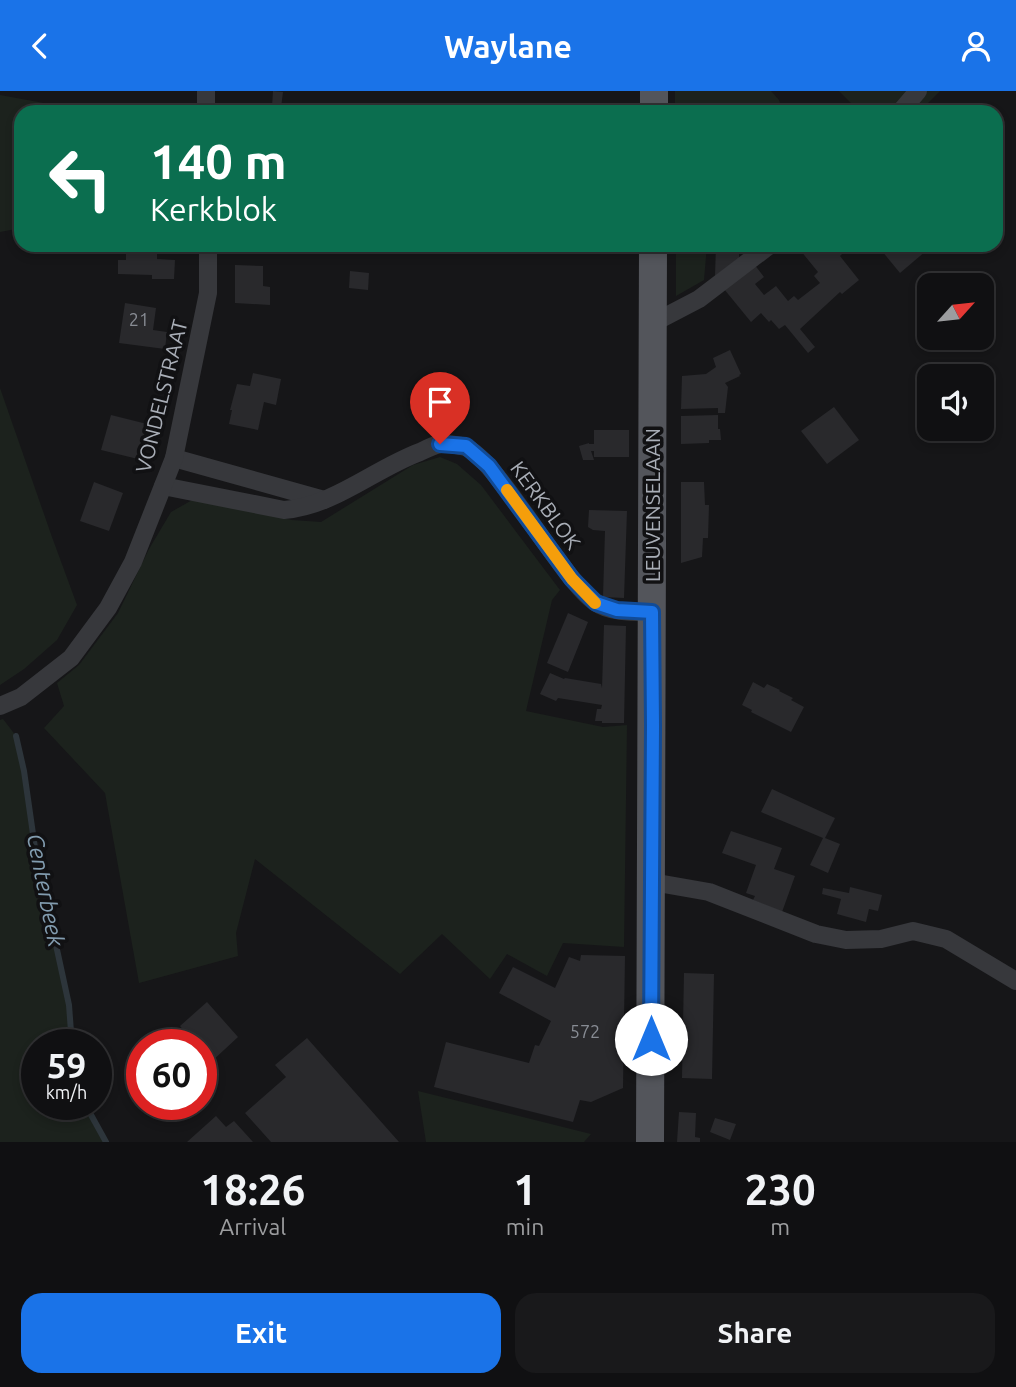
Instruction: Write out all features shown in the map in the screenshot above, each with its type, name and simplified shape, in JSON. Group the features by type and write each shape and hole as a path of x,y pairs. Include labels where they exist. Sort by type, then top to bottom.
{"main road":[{"name":"LEUVENSELAAN","path":"650,1142 653,252"}],"street":[{"path":"906,105 918,91"},
{"name":"VONDELSTRAAT","path":"0,706 21,697 71,658 108,608 132,562 174,458 208,293 208,252"},
{"path":"653,323 699,299 761,252"},
{"name":"KERKBLOK","path":"163,487 284,510 302,509 407,457 440,444 466,446 489,466 572,579 596,603 617,610 652,612"},
{"path":"174,458 324,500"},
{"path":"652,882 709,892 816,934 846,940 881,939 913,931 946,939 1016,981"}],"shaded area":[{"path":"675,91 771,91 781,105 675,105"},
{"path":"839,91 940,91 926,105 853,105"},
{"path":"0,95 55,105 14,105 14,229 0,232"},
{"path":"676,252 706,252 704,280 676,296"},
{"path":"0,388 77,605 57,640 24,669 0,685"},
{"path":"440,457 457,464 481,485 560,590 552,600 526,711 603,727 627,725 624,947 563,943 547,976 507,954 490,979 442,934 400,974 255,859 236,933 238,956 139,983 105,793 44,728 64,706 57,683 79,665 118,613 149,549 171,512 194,499 292,520 321,522 413,465"},
{"path":"3,719 16,736 35,848 69,1005 71,1029 21,1029 21,1120 94,1120 106,1142 0,1142 0,720"},
{"path":"418,1091 591,1134 584,1142 426,1142"}],"building":[{"path":"273,91 283,92 281,105 272,105"},
{"path":"126,252 157,252 157,259 175,260 174,279 118,274 118,260 126,260"},
{"path":"716,252 739,252 739,258 715,276"},
{"path":"802,252 840,252 840,256 859,280 842,294 840,292 800,329 815,347 808,353 785,325 779,329 761,313 751,322 724,289 754,264 764,277 755,284 764,295 776,286 788,301 794,296 798,300 820,283 814,276 818,272"},
{"path":"883,252 925,252 900,273"},
{"path":"235,265 263,266 263,286 270,287 270,305 235,303"},
{"path":"350,271 369,273 368,290 349,288"},
{"path":"125,303 156,308 153,330 167,332 165,349 119,343"},
{"path":"730,350 741,374 725,383 728,387 725,413 718,413 718,408 681,409 682,376 706,374 716,367 713,358"},
{"path":"253,373 281,379 276,405 264,402 258,430 229,424 237,384 250,386"},
{"path":"834,407 859,440 827,464 801,431"},
{"path":"111,415 147,424 138,459 101,450"},
{"path":"718,415 721,440 681,444 681,416"},
{"path":"594,430 629,430 629,457 594,457 594,451 591,451 594,460 583,460 579,446 594,444"},
{"path":"94,482 123,493 109,531 80,521"},
{"path":"681,482 704,482 705,505 709,505 708,538 703,538 702,557 681,563"},
{"path":"589,510 627,511 624,598 603,597 605,531 588,527"},
{"path":"568,613 588,622 568,672 547,663"},
{"path":"604,625 626,626 624,723 595,721 597,709 601,709 602,705 558,698 556,701 540,694 550,673 564,679 601,684 602,688"},
{"path":"753,682 764,688 767,684 780,690 804,707 791,732 742,705"},
{"path":"772,789 835,818 825,838 840,844 828,873 810,865 823,838 761,812"},
{"path":"731,831 782,848 774,869 795,876 782,912 753,900 755,896 746,893 756,865 722,853"},
{"path":"850,887 882,895 878,911 869,909 866,922 837,914 841,899 822,894 823,888 849,893"},
{"path":"581,955 625,956 623,1088 591,1102 580,1100 573,1122 434,1087 446,1042 529,1063 535,1045 539,1046 551,1021 499,993 513,967 555,988 569,957 580,961"},
{"path":"684,973 714,974 712,1079 682,1078"},
{"path":"207,1002 238,1037 217,1056 217,1029 183,1029 180,1026"},
{"path":"307,1038 399,1142 271,1142 245,1113 286,1077 275,1065"},
{"path":"679,1112 696,1113 695,1137 700,1138 700,1142 677,1142"},
{"path":"217,1117 226,1127 234,1121 253,1142 187,1142 212,1120 217,1120"},
{"path":"715,1118 736,1124 730,1140 710,1132"}],"waterway":[{"name":"Centerbeek","path":"16,736 35,848 69,1005 71,1029"},
{"name":"Centerbeek","path":"94,1120 106,1142"}],"slow traffic":[{"path":"507,490 572,579 595,603"}],"route":[{"path":"440,444 466,446 489,466 572,579 596,603 617,610 652,612 651,1039"}]}
